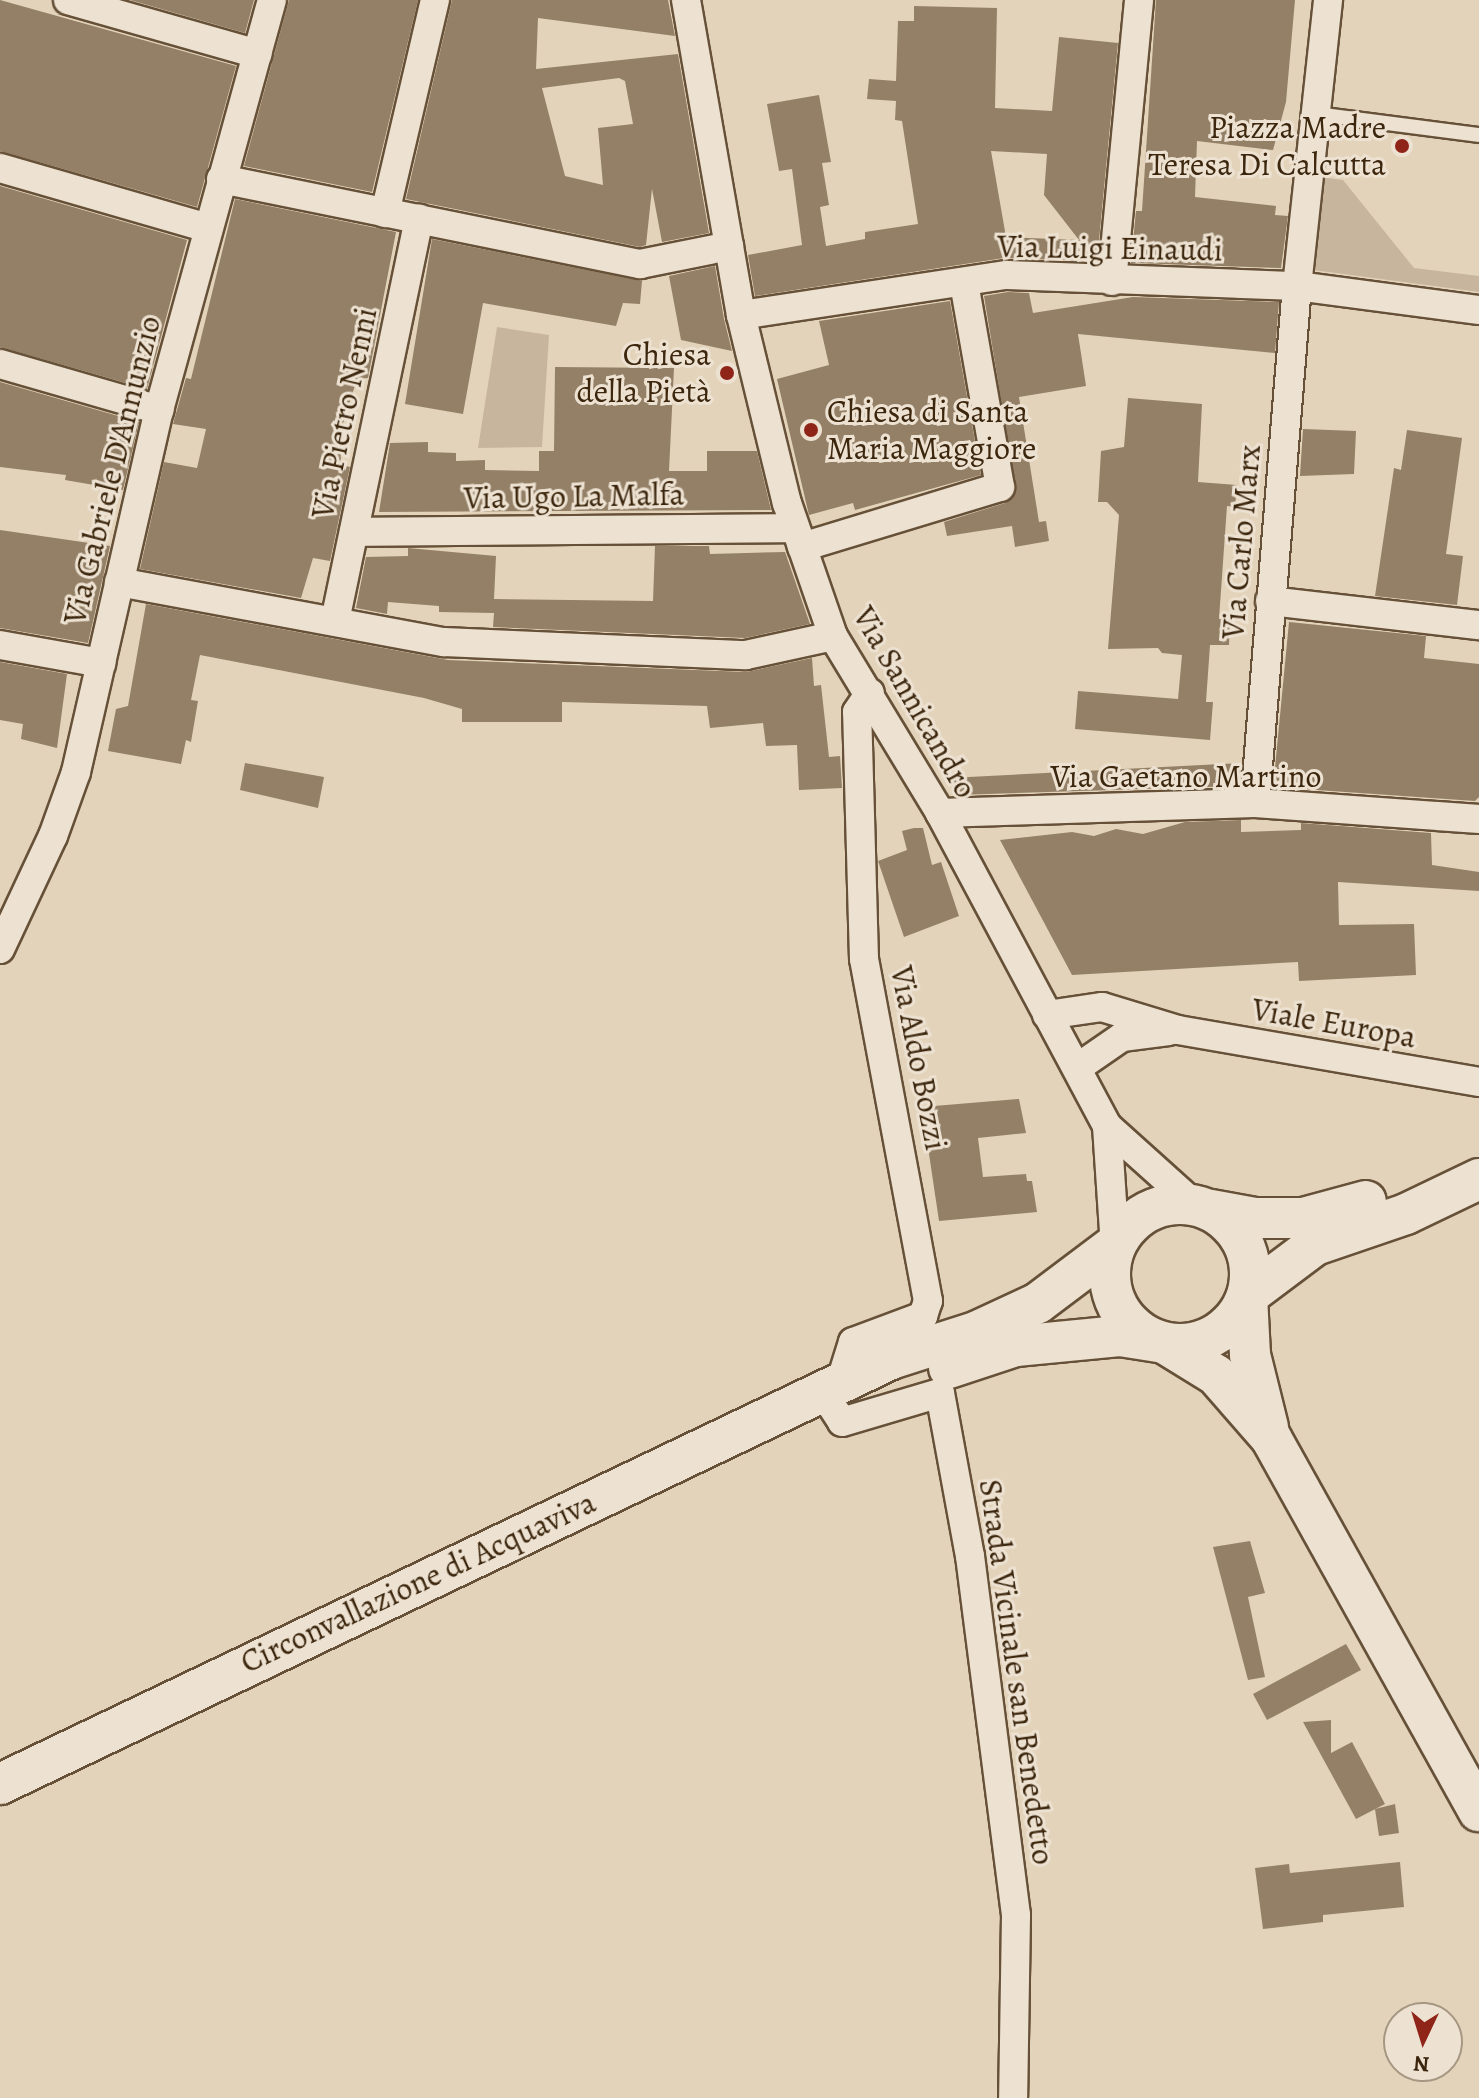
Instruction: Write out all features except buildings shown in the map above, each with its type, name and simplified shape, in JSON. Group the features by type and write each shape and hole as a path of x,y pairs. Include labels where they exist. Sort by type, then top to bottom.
{"main road":[{"path":"831,1391 901,1383 1016,1346 1076,1336 1185,1344 1223,1330 1247,1296 1315,1245 1406,1214 1467,1183"},
{"path":"1467,1183 1404,1190 1303,1218 1256,1218 1171,1204 1148,1210 1129,1225 1115,1245 1110,1286 1116,1306 1128,1323 1216,1375 1271,1438 1479,1811"},
{"path":"1203,1208 1228,1222 1249,1257 1250,1355 1271,1438"},
{"name":"Circonvallazione di Acquaviva","path":"0,1784 831,1391 891,1359 978,1331 1038,1303 1115,1245"}],"street":[{"path":"68,0 257,54"},
{"name":"Via Gabriele D'Annunzio","path":"0,949 58,823 76,772 159,410 272,0"},
{"path":"385,213 435,0"},
{"name":"Via Sannicandro","path":"686,0 741,315 799,537 833,636 940,813 1107,1126"},
{"path":"1112,281 1139,0"},
{"name":"Via Carlo Marx","path":"1255,803 1297,286 1328,0"},
{"path":"0,168 208,228"},
{"path":"221,179 640,264 729,246"},
{"name":"Via Pietro Nenni","path":"335,621 419,219"},
{"name":"Via Luigi Einaudi","path":"741,315 1007,275 1297,286 1479,310"},
{"name":"Via Ugo La Malfa","path":"354,532 799,537 1000,487 964,282"},
{"path":"0,364 159,410"},
{"path":"119,582 444,642 746,655 833,636"},
{"path":"1270,601 1479,625"},
{"path":"0,645 101,663"},
{"name":"Via Aldo Bozzi","path":"831,1391 853,1342 923,1316 928,1301 864,959 857,712 870,693"},
{"name":"Via Gaetano Martino","path":"940,813 1255,803 1479,819"},
{"name":"Viale Europa","path":"1047,1015 1071,1007 1102,1007 1178,1030 1479,1082"},
{"name":"Viale Europa","path":"1077,1068 1122,1037 1178,1030"},
{"path":"1107,1126 1203,1208"},
{"path":"1107,1126 1115,1245"},
{"name":"Strada Vicinale san Benedetto","path":"831,1391 842,1422 940,1393 970,1556 1016,1915 1013,2098"}],"lane":[{"path":"1317,114 1479,135"}],"shaded area":[{"path":"1321,177 1343,180 1414,268 1479,276 1479,292 1313,270"},
{"path":"497,327 549,335 542,447 478,448"}],"place":[{"name":"Piazza Madre Teresa Di Calcutta","path":"1402,146"},
{"name":"Chiesa della Pietà","path":"727,373"},
{"name":"Chiesa di Santa Maria Maggiore","path":"811,430"}]}
